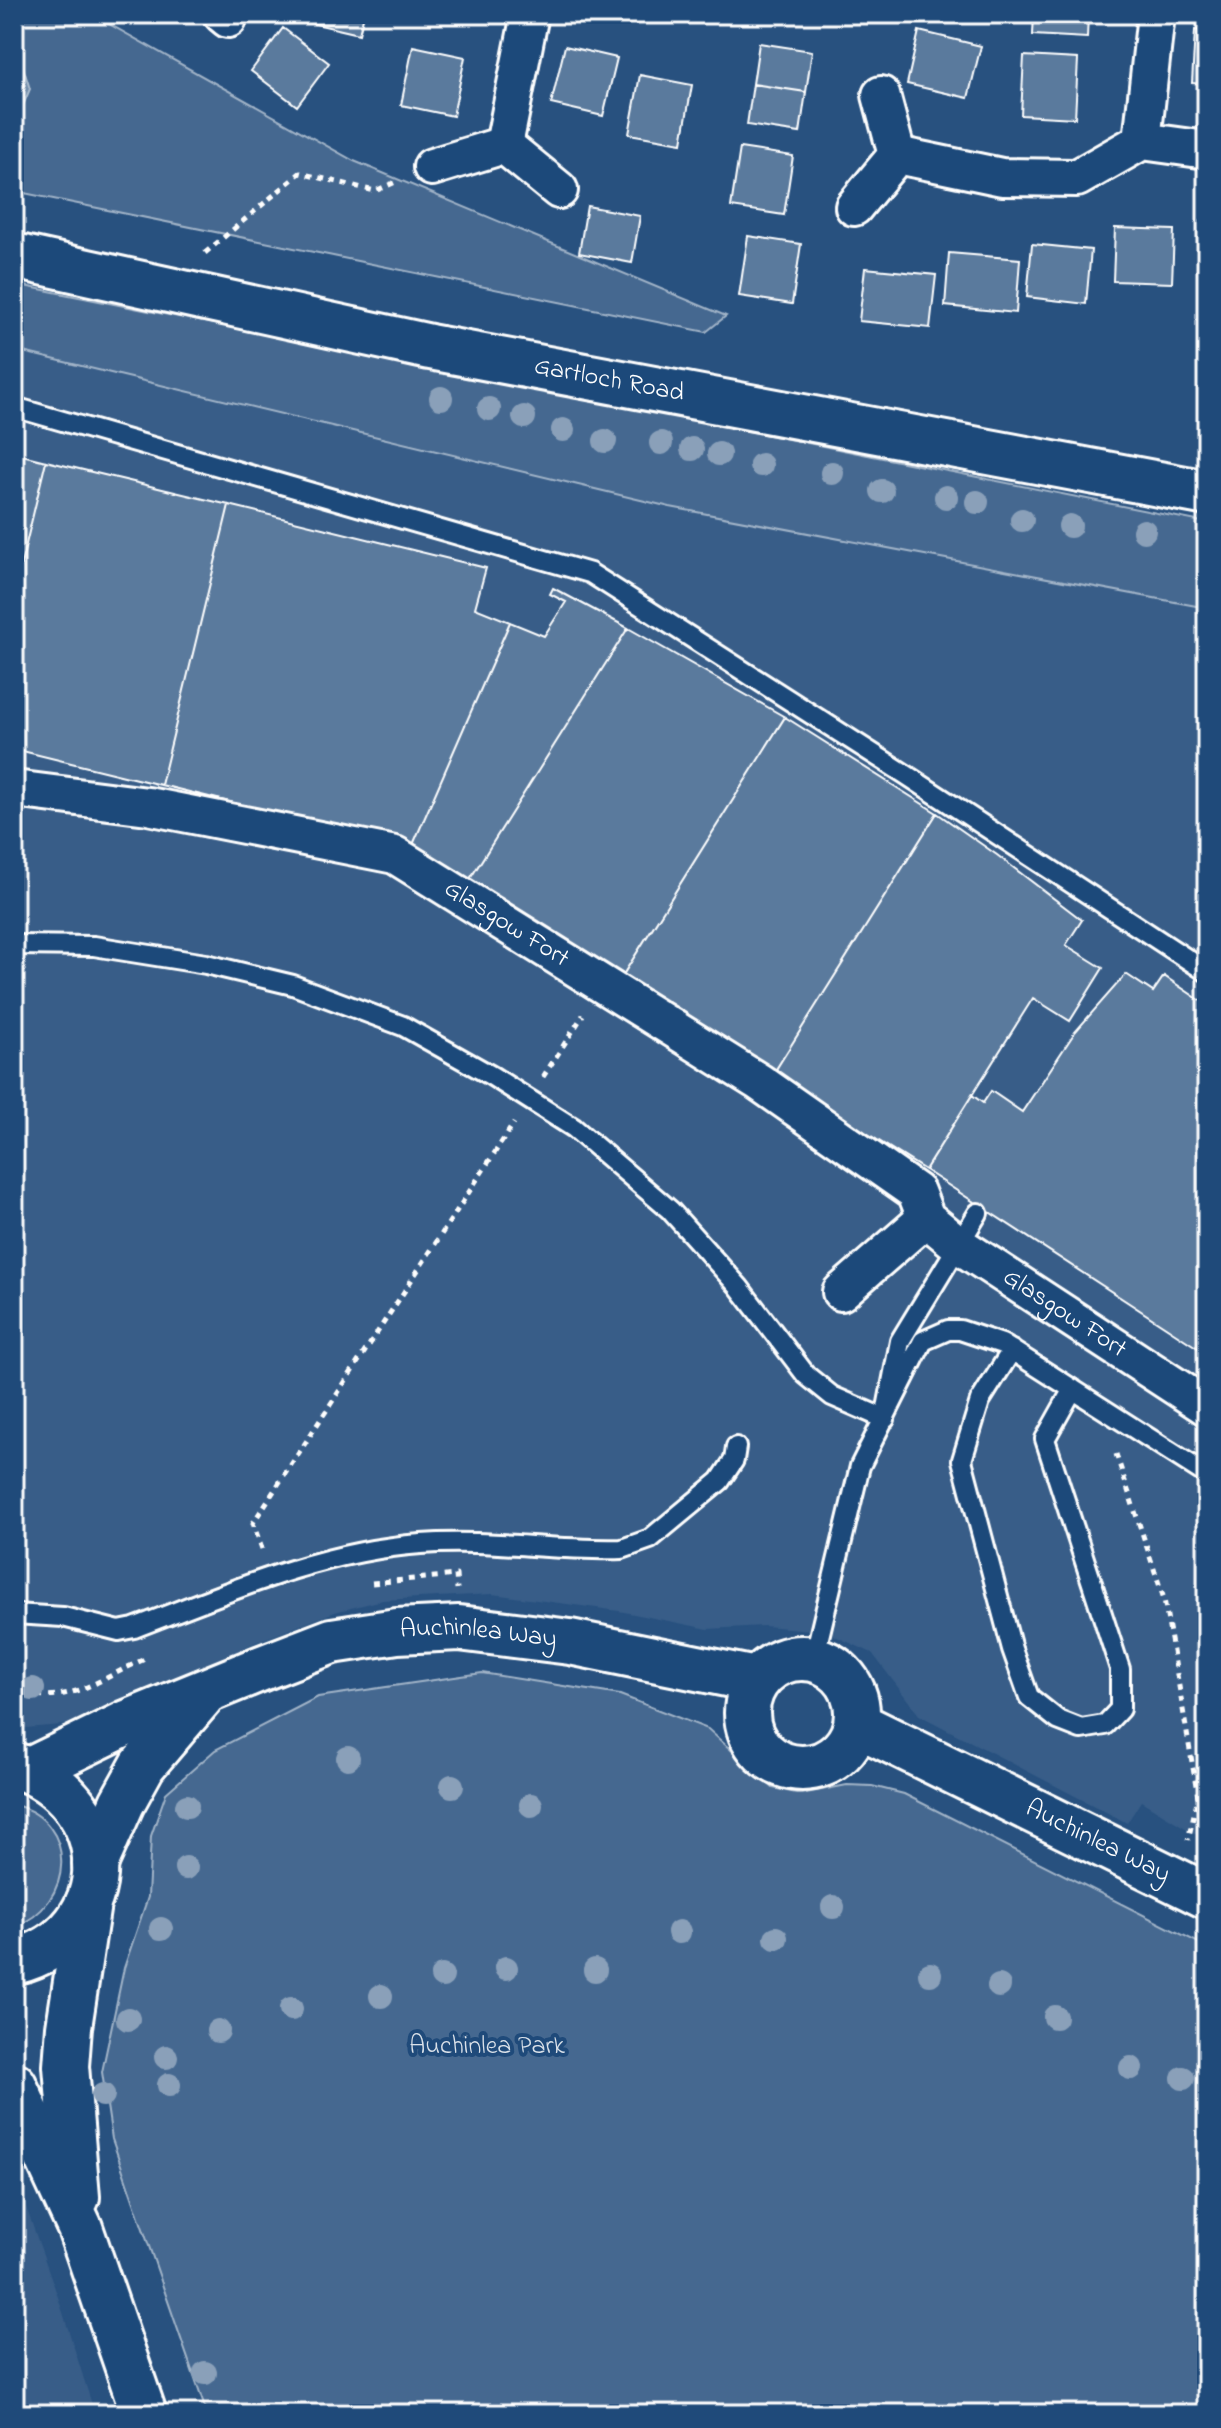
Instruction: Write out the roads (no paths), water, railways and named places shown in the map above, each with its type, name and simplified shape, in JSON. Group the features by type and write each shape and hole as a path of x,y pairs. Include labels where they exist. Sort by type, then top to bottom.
{"street":[{"path":"504,145 530,14"},
{"path":"1142,141 1156,14"},
{"path":"881,95 897,155"},
{"path":"897,155 1002,177 1077,178 1142,141 1207,150"},
{"path":"432,167 504,145"},
{"path":"504,145 559,190"},
{"path":"854,207 897,155"},
{"name":"Gartloch Road","path":"14,256 430,347 1207,493"},
{"name":"Glasgow Fort","path":"14,789 148,806 395,855 759,1082 916,1192 926,1218 959,1245 1207,1407"},
{"path":"841,1292 926,1218"},
{"name":"Auchinlea Way","path":"18,1766 332,1641 397,1631 459,1628 570,1642 756,1680"},
{"path":"798,1657 814,1658 834,1667 849,1682 857,1702 857,1724 850,1743 836,1757 819,1766 799,1769 780,1764 764,1753 752,1737 746,1718 748,1698 756,1680 767,1669 798,1657"},
{"name":"Auchinlea Way","path":"80,2228 66,2066 69,2027 92,1883 122,1803 143,1765 205,1693"},
{"name":"Auchinlea Way","path":"857,1724 1193,1889"},
{"path":"14,1962 51,1948 74,1926 92,1883 90,1832 73,1801 59,1787 18,1766"},
{"name":"Auchinlea Way","path":"14,2085 80,2228 144,2414"},
{"path":"14,2117 50,2167"}],"lane":[{"path":"14,407 590,573 918,782 1207,972"},
{"path":"14,945 94,946 206,964 293,985 403,1026 574,1128 670,1210 739,1287 806,1375 832,1396 885,1419"},
{"path":"885,1419 900,1341 978,1213"},
{"path":"814,1658 860,1466 923,1341 948,1330 960,1330 1002,1344 1128,1424 1205,1479"},
{"path":"1012,1350 980,1401 962,1460 1012,1649 1029,1697 1058,1720 1081,1729 1105,1725 1120,1709 1120,1669 1045,1439 1073,1389"},
{"path":"14,1614 63,1617 119,1631 272,1576 359,1553 420,1544 622,1549 650,1539 720,1481 734,1460 736,1447"}],"park label":[{"name":"Auchinlea Park","path":"487,2047"}]}
